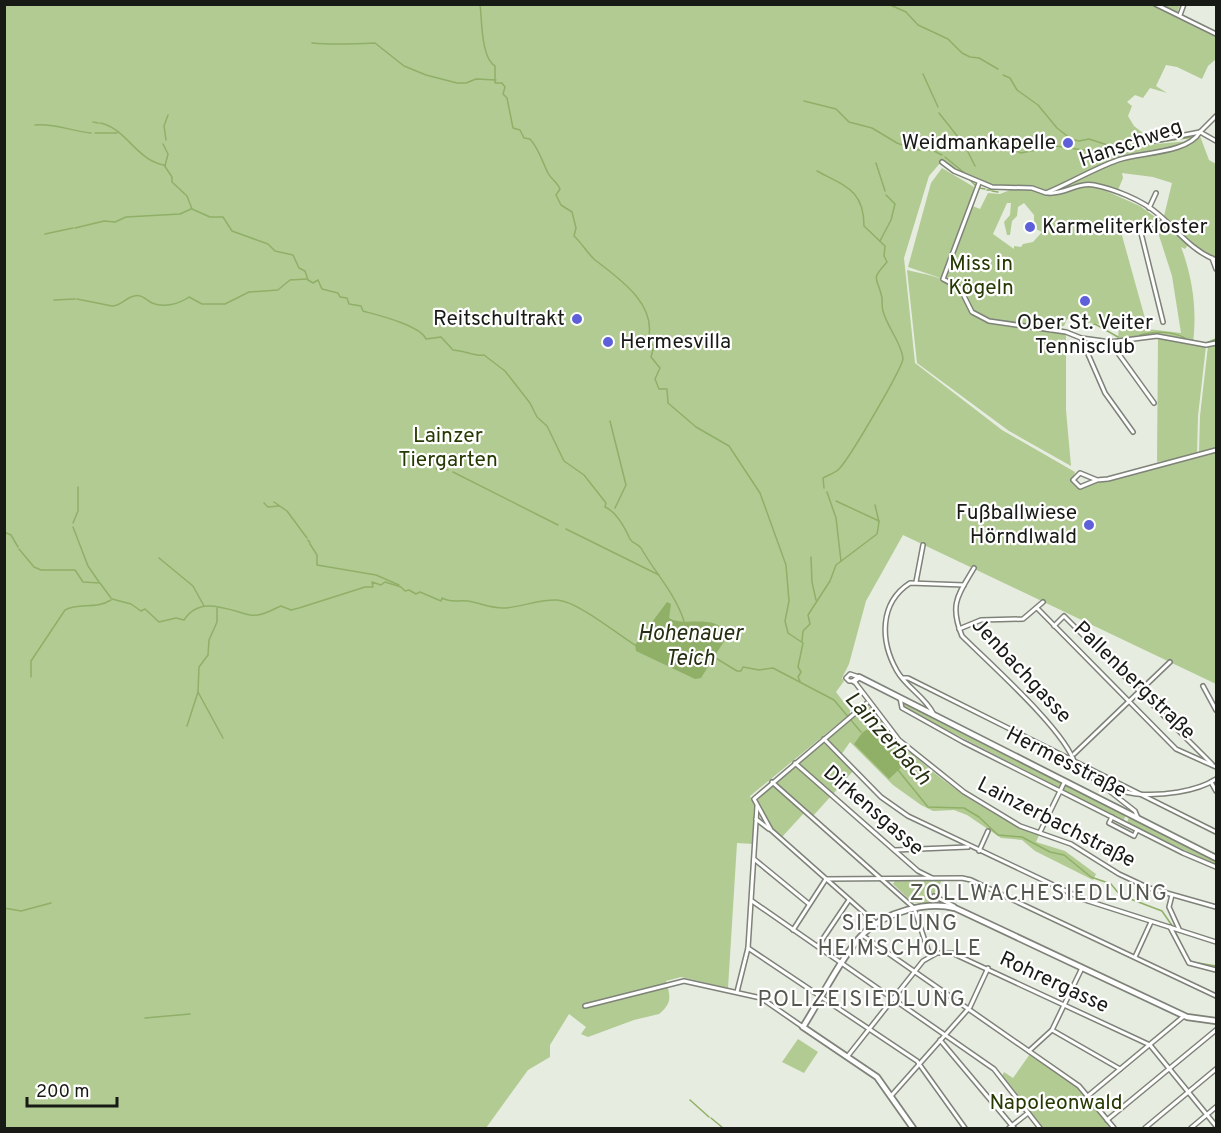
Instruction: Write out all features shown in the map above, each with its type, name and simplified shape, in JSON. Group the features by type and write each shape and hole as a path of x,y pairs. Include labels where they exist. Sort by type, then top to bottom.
{"street":[{"path":"1155,4 1216,34"},
{"path":"1180,15 1184,4"},
{"path":"1198,135 1216,116"},
{"path":"1154,141 1198,135 1216,141"},
{"name":"Hanschweg","path":"1046,193 1119,160 1160,152 1198,135"},
{"path":"942,162 979,183 999,189 1019,187 1046,193 1058,193 1089,184 1119,193 1149,208 1189,244 1214,259 1216,269"},
{"path":"979,183 943,279 960,288 972,312 983,320 1066,332 1081,338 1110,342 1157,336 1206,345 1216,343"},
{"path":"1149,208 1156,192"},
{"path":"1163,322 1140,229 1142,226 1166,222"},
{"path":"1081,338 1102,388 1133,432"},
{"path":"1110,342 1154,403"},
{"path":"1097,480 1080,473 1073,480 1080,488 1097,480 1216,450"},
{"path":"916,582 923,545"},
{"name":"Jenbachgasse","path":"974,568 956,601 954,612 962,636 1060,735 1073,755 1074,761"},
{"path":"934,715 903,678 893,661 884,633 885,623 891,603 905,587 916,582 964,585"},
{"path":"959,629 981,620 1023,619 1043,602"},
{"name":"Pallenbergstraße","path":"1037,608 1176,749 1216,767"},
{"path":"1054,626 1064,616 1216,767"},
{"path":"1073,755 1170,662"},
{"path":"903,678 908,678 1216,832"},
{"name":"Hermesstraße","path":"856,679 900,698 1216,858"},
{"name":"Lainzerbachstraße","path":"856,679 868,703 899,740 940,776 1005,818 1071,844 1119,874 1172,895 1216,907"},
{"path":"1203,686 1216,710"},
{"name":"Hermesstraße","path":"900,698 902,708 1137,830 1216,867"},
{"path":"771,830 755,796 868,703"},
{"path":"824,739 891,806 970,847 1084,900 1216,942"},
{"path":"1074,761 1135,811 1138,818"},
{"name":"Dirkensgasse","path":"795,763 918,871 933,879"},
{"path":"1108,790 1139,794 1177,791 1216,779"},
{"path":"1040,832 1065,781"},
{"path":"772,782 914,908 930,956 914,971 848,1057"},
{"path":"1212,782 1216,791"},
{"path":"737,992 748,948 757,804"},
{"path":"1124,823 1129,813"},
{"name":"Hermesstraße","path":"1112,817 1109,823 1134,836 1137,830"},
{"path":"756,819 877,924"},
{"path":"979,850 988,831"},
{"path":"895,850 970,847"},
{"path":"754,860 809,904"},
{"path":"826,879 971,880 1216,996"},
{"path":"793,930 826,879"},
{"path":"1172,895 1169,907 1174,928 1189,963 1216,970"},
{"path":"934,896 1184,1016 1216,1021"},
{"path":"818,946 849,900"},
{"path":"752,901 994,1069 1040,1128"},
{"path":"803,1027 862,935 877,924 914,908 938,905 966,912"},
{"path":"1135,957 1151,922"},
{"path":"862,935 1089,1095 1114,1128"},
{"path":"748,948 919,1064 965,1128"},
{"name":"Rohrergasse","path":"930,956 952,953 1150,1045"},
{"path":"1029,1051 1052,1030 1082,967"},
{"path":"891,1096 968,1008 988,968"},
{"path":"585,1006 680,981 761,998 877,1077 914,1128"},
{"path":"1089,1095 1184,1016"},
{"path":"1052,1030 1120,1069"},
{"path":"1107,1120 1216,1030"},
{"path":"940,1040 1012,1128 1028,1113"},
{"path":"1150,1045 1216,1126"},
{"path":"1145,1128 1216,1069"},
{"path":"1191,1128 1216,1107"}],"green space":[{"name":"Lainzer Tiergarten","path":"4,5 1180,5 1177,13 1216,31 1216,59 1208,66 1202,79 1177,67 1166,65 1156,86 1167,93 1150,88 1143,98 1135,95 1127,102 1132,106 1128,116 1134,126 1157,144 1188,141 1200,136 1209,160 1216,164 1216,258 1189,242 1164,216 1172,183 1153,177 1122,173 1123,178 1118,190 1097,187 1140,206 1162,222 1121,232 1148,329 1181,333 1172,276 1156,226 1165,224 1188,245 1185,249 1181,247 1193,294 1193,343 1206,346 1198,416 1197,454 1177,460 1157,462 1158,338 1167,338 1158,335 1118,338 1119,327 1092,323 1073,325 1073,321 1067,319 1064,326 1056,327 994,321 976,314 962,290 955,283 908,267 931,183 942,168 974,187 970,205 980,209 988,193 1000,194 1010,190 993,187 941,162 929,176 904,258 915,363 1002,430 1075,472 1072,482 1077,488 1216,451 1216,684 903,535 866,601 849,664 842,678 844,681 836,692 850,710 850,714 750,796 754,805 753,844 737,843 728,988 681,977 666,981 669,999 667,1006 659,1014 634,1020 588,1037 581,1034 586,1027 569,1014 550,1045 550,1057 528,1070 486,1128 5,1128","holes":["1007,203 1011,203 1010,215 1004,222 1007,235 1010,235 1012,221 1017,216 1018,207 1024,203 1034,215 1034,228 1042,232 1033,242 1023,244 1021,247 1014,246 1014,249 993,234"]},
{"path":"907,270 934,276 953,284 963,293 971,311 989,323 1066,333 1066,410 1071,466 1009,431 917,363"},
{"path":"1216,345 1216,448 1199,453 1200,416 1208,346"},
{"path":"904,702 1061,782 1060,788 906,709 903,707"},
{"path":"867,705 877,713 899,741 934,773 985,808 1040,833 1036,842 1065,851 1096,874 1093,880 1035,851 1022,840 1001,838 967,815 954,810 933,811 921,805 893,785 850,742 841,755 827,740 828,737"},
{"path":"824,743 853,771 833,794 799,764"},
{"path":"795,765 831,796 813,816 775,782"},
{"path":"1066,784 1126,814 1124,820 1062,790"},
{"path":"772,785 804,813 782,837 773,829 756,798"},
{"path":"1129,817 1216,861 1216,865 1127,823"},
{"path":"942,880 929,903 913,903 893,884 895,881"},
{"path":"798,1039 818,1052 804,1073 782,1062"},
{"name":"Napoleonwald","path":"1030,1054 1080,1089 1113,1128 1042,1128 1002,1076 1004,1072 1013,1078"}],"water":[{"name":"Hohenauer Teich","path":"667,602 671,604 669,618 683,622 716,624 728,635 701,678 695,679 636,651 635,645"},
{"path":"869,728 906,763 889,779 854,744"}],"waterway":[{"path":"480,4 487,55 495,66 495,83 502,83 505,87 503,94 507,98 513,128 520,130 524,138 530,139 548,173 559,187 556,195 561,205 572,212 576,228 574,236 592,257 624,283 641,303 647,315 648,340 654,346 651,357 660,368 655,379 659,389 667,389 668,403 696,427 729,446 760,493 786,565 789,601 785,621 788,633 803,643 798,667 801,672 798,677 800,681"},
{"path":"888,4 906,12 918,25 948,39 962,53 979,58 998,69"},
{"path":"312,43 375,43 404,66 426,75 457,83 466,83 476,79 496,80"},
{"path":"923,74 938,107"},
{"path":"1003,75 1010,78 1017,90 1038,105 1057,128 1071,139 1079,141 1089,139 1117,148 1155,142"},
{"path":"804,101 836,109 849,122 872,128 897,143 916,150 932,150 942,155"},
{"path":"939,113 958,137"},
{"path":"166,140 164,126 168,115"},
{"path":"93,122 98,123"},
{"path":"100,123 117,131 146,157 164,165 172,177 172,182 187,196 192,209 210,217 223,217 232,231 268,244 275,251 293,255 299,268 305,271 308,280 313,283 318,280 322,289 338,293 340,297 347,298 349,304 361,306 363,311 416,329 426,339 441,337 453,350 484,355 505,371 530,403 537,417 547,426 564,461 584,475 606,503 605,507 620,521 631,540 641,548 670,592 684,621"},
{"path":"35,125 49,125 91,133"},
{"path":"95,133 117,133"},
{"path":"1160,142 1193,137"},
{"path":"961,138 975,166"},
{"path":"991,139 1021,153 1056,146 1090,151 1114,148"},
{"path":"163,144 168,154 165,166"},
{"path":"945,157 967,175"},
{"path":"876,163 885,191"},
{"path":"817,171 844,186 857,197 861,204 864,226 885,246 884,256 887,262 876,279 885,317 900,346 903,358 886,394 845,462 823,478 824,488"},
{"path":"968,178 976,186"},
{"path":"979,188 985,189"},
{"path":"992,191 998,192"},
{"path":"880,241 891,220 895,204 886,195"},
{"path":"75,228 104,221 115,222 126,217 180,214 191,209"},
{"path":"45,234 73,228"},
{"path":"279,289 290,280 307,279"},
{"path":"77,299 112,306 137,296 161,305 181,302 189,297 202,304 225,304 249,292 278,290"},
{"path":"54,300 75,299"},
{"path":"1073,329 1095,324 1118,337"},
{"path":"1055,329 1062,329"},
{"path":"1140,335 1163,332 1185,338"},
{"path":"1206,343 1216,339"},
{"path":"610,421 626,485 615,508"},
{"path":"444,469 448,470"},
{"path":"453,472 558,525"},
{"path":"73,523 78,511 78,487"},
{"path":"827,492 836,518 841,561"},
{"path":"836,501 879,521"},
{"path":"274,502 287,511 307,538"},
{"path":"264,503 268,507 279,506"},
{"path":"802,641 803,631 810,624 808,615 830,581 836,565 877,534 879,522 875,505"},
{"path":"73,527 88,566 99,582"},
{"path":"566,529 659,575"},
{"name":"Lainzerbach","path":"4,532 11,535 18,547"},
{"path":"310,544 317,555 317,565 376,575 399,585"},
{"name":"Lainzerbach","path":"19,549 34,567 41,570 75,570 83,582 100,583 111,598"},
{"path":"811,557 812,582 816,600"},
{"path":"159,558 193,586 204,606"},
{"name":"Lainzerbach","path":"112,599 131,604 141,611 145,609 159,622 176,618 184,620 191,612 206,606 215,606 250,615 266,613 281,606 291,610 365,587 373,587 372,582 381,585 385,582 401,587 405,591 409,590 416,594 420,592 441,601 442,598 451,601 468,601 499,608 550,600 565,602 585,612 635,645"},
{"path":"31,677 31,661 65,610 76,606 99,605 111,600"},
{"path":"187,726 198,692 199,667 208,655 209,640 217,622 217,608"},
{"name":"Lainzerbach","path":"714,657 737,671 741,671 743,667 759,670 773,668 834,700 861,732"},
{"path":"198,692 223,738"},
{"name":"Lainzerbach","path":"898,770 928,807 964,808 979,817 998,835 1022,837 1050,852 1064,855 1091,877 1111,884 1120,895 1162,911 1173,927"},
{"path":"4,908 21,911 51,903"},
{"name":"Lainzerbach","path":"1175,931 1186,954"},
{"name":"Lainzerbach","path":"1188,958 1192,962 1216,966"},
{"path":"145,1018 190,1014"},
{"path":"690,1100 709,1117"},
{"path":"711,1118 723,1128"}],"place":[{"name":"Weidmankapelle","path":"1068,143"},
{"name":"Karmeliterkloster","path":"1030,227"},
{"name":"Ober St. Veiter Tennisclub","path":"1085,301"},
{"name":"Reitschultrakt","path":"577,319"},
{"name":"Hermesvilla","path":"608,342"},
{"name":"Fußballwiese Hörndlwald","path":"1089,525"}],"district":[{"name":"ZOLLWACHESIEDLUNG","path":"1039,894"},
{"name":"SIEDLUNG HEIMSCHOLLE","path":"900,936"},
{"name":"POLIZEISIEDLUNG","path":"862,1000"}],"park label":[{"name":"Miss in Kögeln","path":"981,276"}]}
